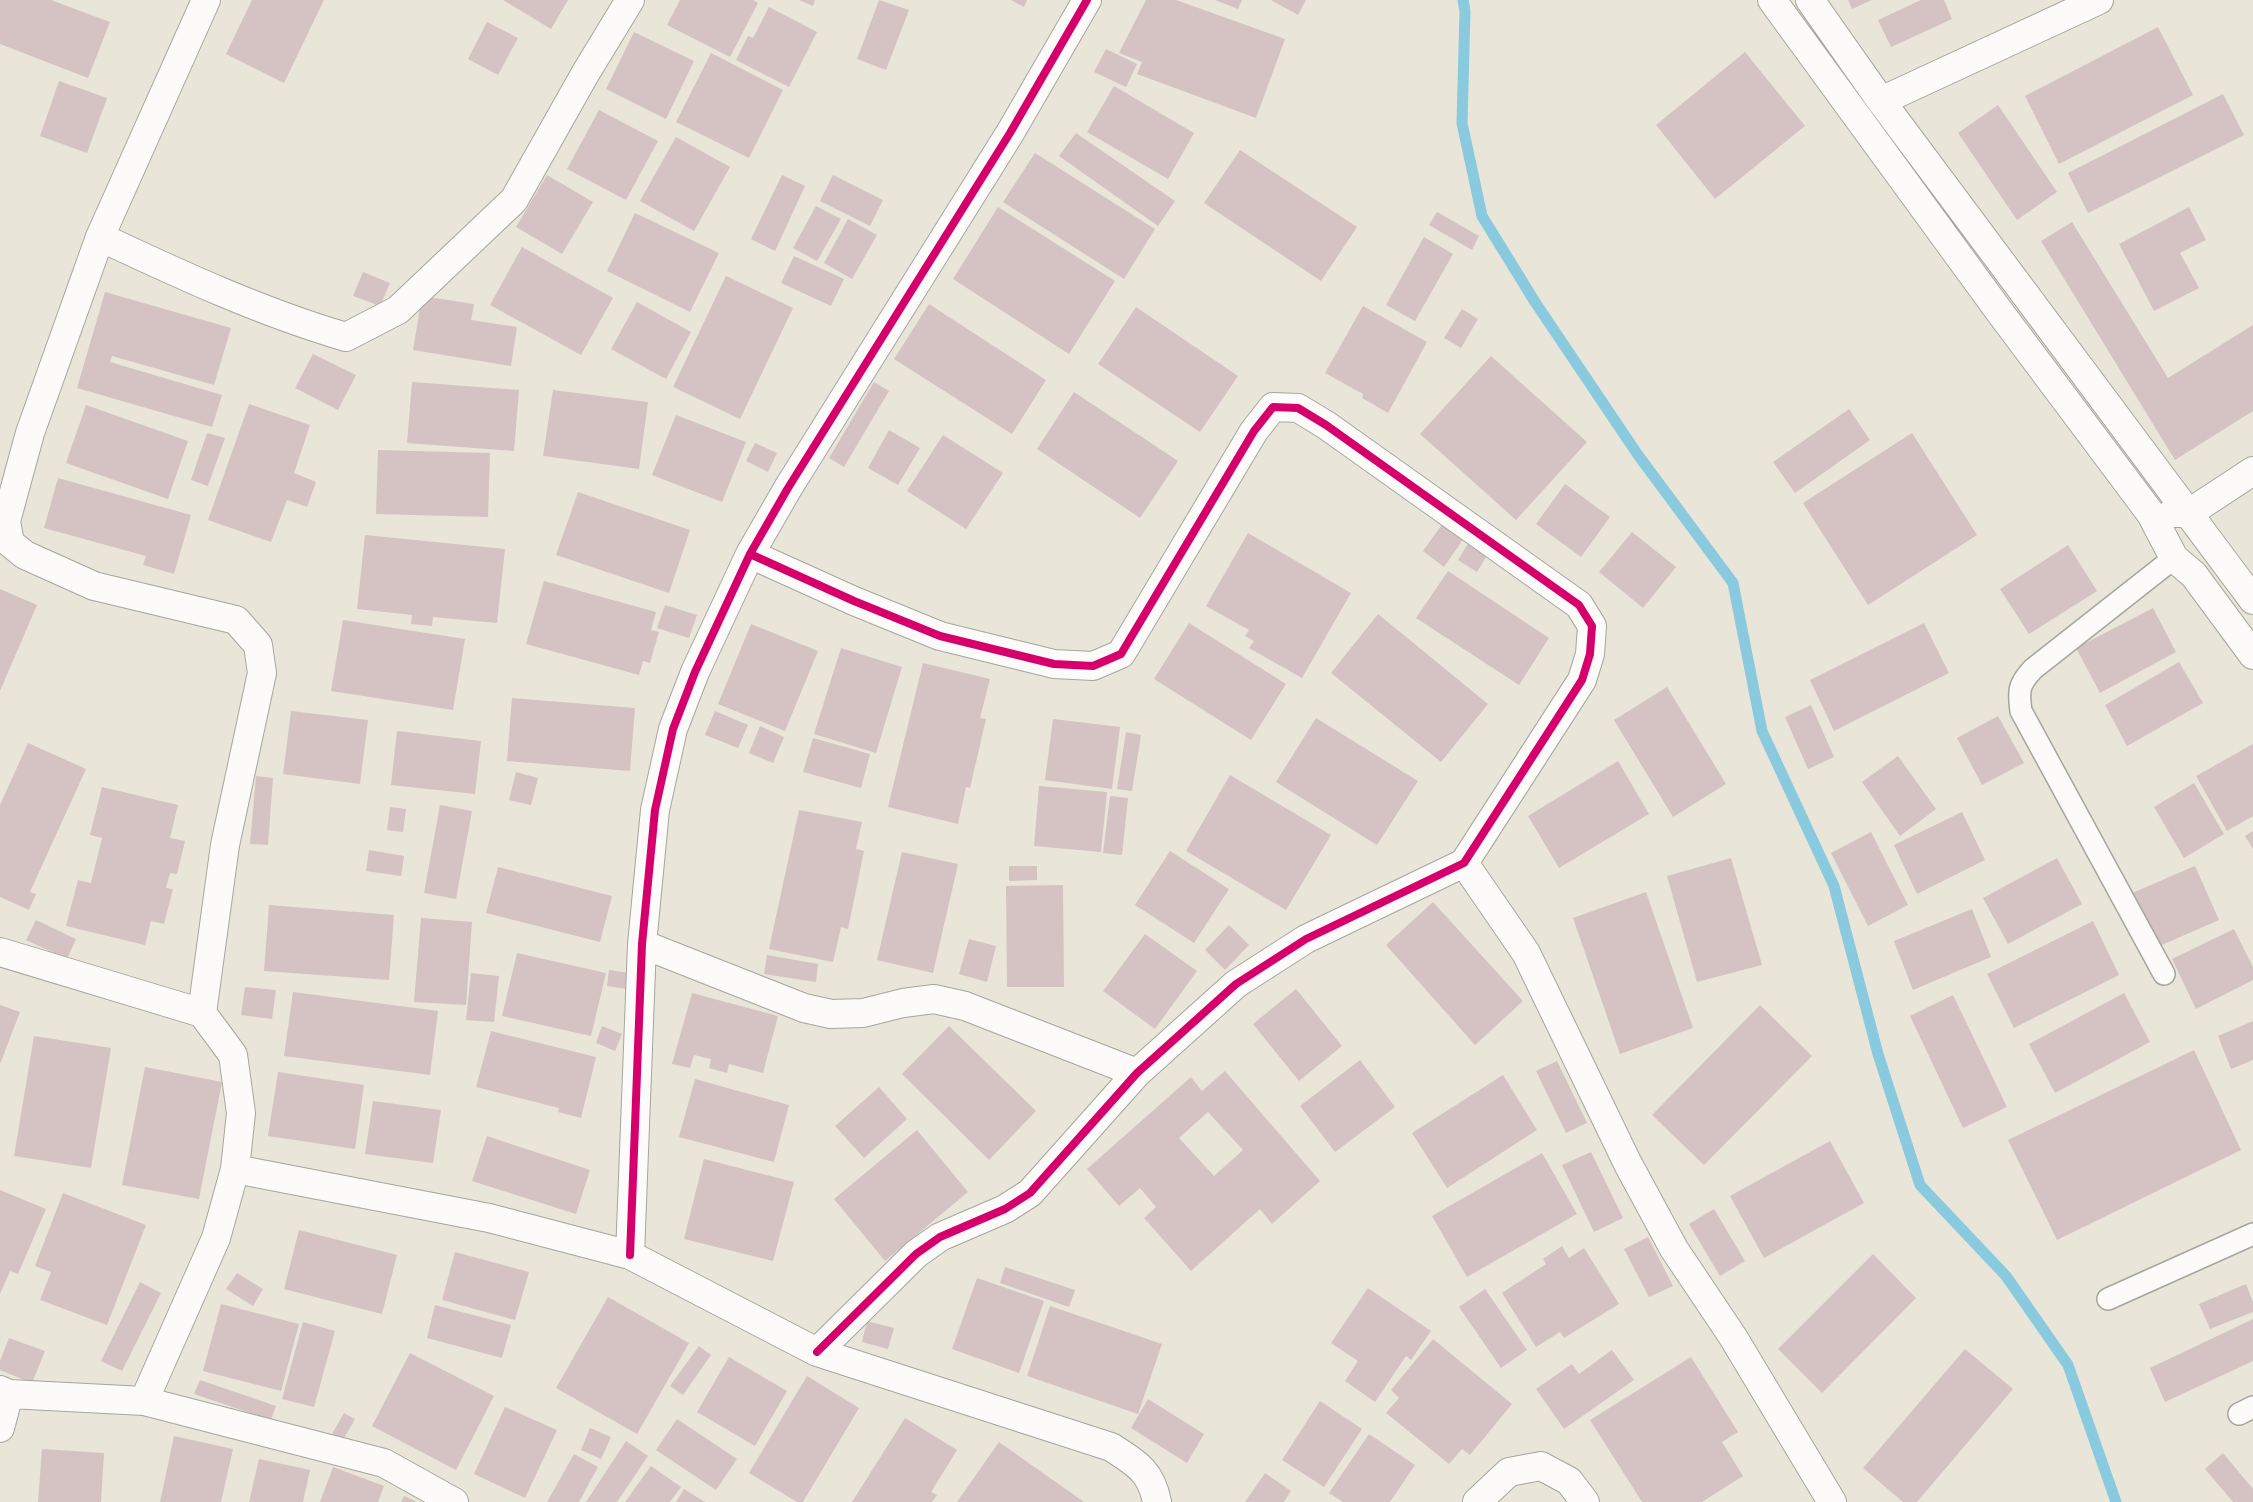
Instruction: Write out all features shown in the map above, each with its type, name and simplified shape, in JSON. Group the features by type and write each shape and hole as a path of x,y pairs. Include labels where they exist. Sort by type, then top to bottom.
{"street":[{"path":"202,1013 224,845 262,673 258,645 236,620 94,586 25,556 10,543 6,521 30,433 100,237 155,110 206,0"},
{"path":"100,237 212,289 294,322 346,338 398,310 514,200 585,74 630,0"},
{"path":"630,1255 642,944 655,810 673,729 694,672 750,554 788,488 1010,134 1087,0"},
{"path":"1772,0 1993,303 2151,514 2174,558 2194,575 2253,655"},
{"path":"1810,0 1881,101 2253,600"},
{"path":"1881,101 2099,0"},
{"path":"750,554 854,601 940,636 1054,664 1094,666 1121,654 1254,431 1273,407 1298,408 1326,425 1579,605 1592,626 1590,654 1582,680 1464,863 1306,938 1236,984 1137,1073 1030,1193 1005,1209 940,1237 916,1254 817,1352"},
{"path":"2151,514 2189,513 2253,470"},
{"path":"1464,863 1526,953 1628,1164 1674,1249 1733,1337 1832,1502"},
{"path":"642,944 676,955 804,1008 831,1014 863,1013 903,1003 934,999 965,1006 1137,1073"},
{"path":"0,952 202,1013 233,1055 241,1113 236,1169 216,1238 144,1401"},
{"path":"236,1169 489,1218 630,1255 817,1352 1111,1448 1138,1464 1154,1485 1157,1502"},
{"path":"0,1428 5,1392 144,1401 384,1463 454,1502"},
{"path":"1477,1502 1509,1472 1541,1466 1569,1481 1585,1502"}],"lane":[{"path":"2164,974 2021,711 2018,693 2022,680 2033,668 2174,558"},
{"path":"2108,1299 2253,1234"}],"building":[{"path":"0,0 51,0 110,22 88,78 0,44"},
{"path":"252,0 324,0 284,83 226,54"},
{"path":"503,0 568,0 551,29"},
{"path":"680,0 753,0 758,3 730,57 667,25"},
{"path":"799,0 815,0 813,6"},
{"path":"879,0 909,10 886,70 857,59"},
{"path":"1011,0 1027,0 1024,7"},
{"path":"1146,0 1176,0 1285,39 1256,118 1137,74 1142,62 1119,53"},
{"path":"1215,0 1242,0 1238,9"},
{"path":"1271,0 1306,0 1298,15"},
{"path":"1848,0 1872,0 1852,9"},
{"path":"1921,0 1944,0 1952,19 1891,47 1878,20"},
{"path":"769,7 817,32 789,87 736,60 748,36 753,38"},
{"path":"487,22 518,38 498,75 468,59"},
{"path":"2158,27 2193,95 2059,164 2025,96"},
{"path":"634,32 694,61 666,119 606,89"},
{"path":"1106,49 1137,64 1126,87 1094,72"},
{"path":"1745,52 1805,126 1715,199 1656,125"},
{"path":"711,53 783,90 749,158 676,122"},
{"path":"59,81 107,98 87,153 40,136"},
{"path":"1114,86 1194,133 1168,179 1087,132"},
{"path":"2223,94 2244,135 2088,213 2068,173"},
{"path":"1998,105 2057,192 2017,220 1958,133"},
{"path":"599,110 658,141 626,200 567,169"},
{"path":"1076,133 1175,201 1158,226 1059,156"},
{"path":"676,137 730,167 694,231 640,201"},
{"path":"1240,150 1357,227 1321,281 1204,203"},
{"path":"1035,153 1155,229 1124,279 1003,202"},
{"path":"547,175 593,202 562,254 516,227"},
{"path":"782,175 805,186 775,251 751,239"},
{"path":"833,175 883,200 870,226 820,201"},
{"path":"816,206 841,219 817,261 793,248"},
{"path":"998,207 1115,281 1069,354 953,279"},
{"path":"2189,207 2206,240 2180,253 2199,288 2154,311 2119,244"},
{"path":"1437,212 1479,236 1472,250 1429,225"},
{"path":"635,213 719,253 690,312 607,271"},
{"path":"848,219 877,235 852,279 824,263"},
{"path":"2072,222 2168,378 2253,325 2253,411 2175,460 2041,241"},
{"path":"1424,237 1453,254 1415,321 1386,305"},
{"path":"522,247 613,298 581,355 490,305"},
{"path":"794,256 844,279 831,306 781,283"},
{"path":"363,272 390,283 380,306 353,296"},
{"path":"726,276 793,308 740,419 673,387"},
{"path":"105,292 231,328 214,385 112,356 110,362 222,395 212,427 77,388"},
{"path":"422,296 474,304 471,320 517,327 511,366 413,350"},
{"path":"637,302 691,332 666,379 611,349"},
{"path":"929,304 1046,380 1012,434 894,359"},
{"path":"1363,306 1427,342 1388,413 1362,398 1363,394 1325,373"},
{"path":"1136,307 1238,376 1200,432 1098,364"},
{"path":"1462,309 1478,319 1461,348 1444,338"},
{"path":"313,354 356,375 338,410 295,388"},
{"path":"1491,356 1587,442 1516,520 1420,434"},
{"path":"412,382 519,390 514,451 407,443"},
{"path":"874,382 889,391 844,467 829,458"},
{"path":"553,390 648,402 639,469 543,456"},
{"path":"1074,392 1178,461 1140,518 1037,449"},
{"path":"249,404 310,425 294,473 316,482 307,507 287,500 271,542 208,520"},
{"path":"86,405 188,441 168,499 66,463"},
{"path":"1849,409 1870,440 1795,493 1773,462"},
{"path":"676,415 746,442 722,502 652,475"},
{"path":"889,430 920,448 898,485 868,468"},
{"path":"207,433 225,438 208,486 191,480"},
{"path":"1912,433 1977,535 1868,605 1803,503"},
{"path":"943,435 1003,473 966,529 907,491"},
{"path":"755,443 777,453 768,472 746,461"},
{"path":"378,450 490,453 488,517 376,514"},
{"path":"58,478 191,515 174,574 143,565 146,556 44,528"},
{"path":"1565,484 1610,517 1581,557 1536,524"},
{"path":"578,492 690,530 669,593 556,555"},
{"path":"1443,523 1464,538 1444,567 1423,551"},
{"path":"1632,532 1676,567 1643,608 1599,572"},
{"path":"1248,533 1351,593 1302,678 1249,648 1254,641 1245,636 1249,630 1206,606"},
{"path":"365,535 505,549 497,623 433,617 432,626 411,624 412,615 357,609"},
{"path":"1472,537 1491,549 1477,572 1458,560"},
{"path":"2068,545 2097,591 2029,634 2000,589"},
{"path":"1448,571 1549,638 1519,685 1416,618"},
{"path":"544,581 656,612 651,630 659,632 650,663 643,661 639,675 526,644"},
{"path":"0,589 37,605 0,691"},
{"path":"665,605 697,615 689,638 657,628"},
{"path":"2153,608 2176,652 2100,693 2076,648"},
{"path":"1378,614 1488,704 1441,762 1331,673"},
{"path":"343,620 465,639 453,710 331,691"},
{"path":"1189,623 1286,684 1251,740 1154,679"},
{"path":"1924,623 1949,673 1834,731 1810,680"},
{"path":"751,624 818,651 785,731 718,704"},
{"path":"841,648 902,667 876,753 814,734"},
{"path":"2179,662 2203,703 2127,746 2105,705"},
{"path":"923,663 990,679 980,718 986,719 970,788 966,787 958,824 888,807"},
{"path":"1667,687 1726,784 1673,817 1614,720"},
{"path":"512,698 635,708 630,771 507,761"},
{"path":"1811,705 1834,757 1808,769 1785,717"},
{"path":"291,711 368,720 360,784 283,774"},
{"path":"715,711 748,725 738,748 705,735"},
{"path":"1998,716 2024,763 1982,785 1957,738"},
{"path":"1316,718 1418,781 1377,845 1276,782"},
{"path":"1053,719 1120,727 1112,789 1045,780"},
{"path":"760,726 784,737 773,763 749,753"},
{"path":"397,731 481,741 475,794 391,785"},
{"path":"1126,732 1141,735 1132,791 1117,789"},
{"path":"813,738 870,754 861,788 803,772"},
{"path":"28,743 86,769 30,892 36,894 29,910 0,897 0,805"},
{"path":"2253,744 2253,816 2227,831 2196,776"},
{"path":"1898,756 1936,809 1900,836 1862,782"},
{"path":"1618,761 1649,814 1559,868 1528,816"},
{"path":"516,772 538,778 531,805 509,800"},
{"path":"1230,775 1331,835 1286,910 1186,851"},
{"path":"256,776 273,778 268,845 250,844"},
{"path":"2194,783 2224,834 2184,858 2154,807"},
{"path":"1039,786 1107,792 1101,852 1034,846"},
{"path":"102,787 178,805 170,838 185,841 177,874 170,873 166,888 173,889 164,924 151,921 145,945 66,926 78,880 91,883 102,838 90,835"},
{"path":"1110,796 1128,798 1122,855 1103,853"},
{"path":"440,805 472,811 456,899 424,893"},
{"path":"390,807 406,809 403,832 387,830"},
{"path":"799,810 862,822 856,849 864,851 848,929 841,927 833,962 769,949"},
{"path":"1962,812 1985,860 1917,894 1894,845"},
{"path":"2253,831 2253,849 2245,836"},
{"path":"1871,832 1908,905 1868,926 1831,853"},
{"path":"369,850 404,856 401,876 366,871"},
{"path":"1170,851 1229,889 1194,943 1135,905"},
{"path":"902,852 958,864 933,973 877,960"},
{"path":"1731,858 1762,965 1697,982 1667,876"},
{"path":"2057,858 2082,904 2008,944 1983,898"},
{"path":"1009,866 1037,866 1037,880 1009,881"},
{"path":"2195,866 2219,920 2155,948 2132,893"},
{"path":"498,867 612,896 600,942 486,913"},
{"path":"1063,885 1064,987 1007,987 1006,886"},
{"path":"1646,892 1693,1028 1620,1054 1573,918"},
{"path":"1433,902 1523,1001 1475,1045 1386,945"},
{"path":"269,905 394,915 389,980 264,971"},
{"path":"1972,909 1991,957 1913,990 1894,941"},
{"path":"421,918 472,922 466,1005 414,1002"},
{"path":"36,920 76,939 67,959 26,940"},
{"path":"2093,921 2119,975 2014,1028 1987,974"},
{"path":"1229,925 1249,945 1225,970 1205,950"},
{"path":"2234,929 2253,967 2253,980 2196,1009 2172,959"},
{"path":"1145,934 1197,971 1155,1029 1103,991"},
{"path":"969,939 996,946 987,982 959,974"},
{"path":"517,953 606,973 591,1036 502,1016"},
{"path":"767,955 818,964 816,982 764,974"},
{"path":"609,970 629,973 626,989 607,986"},
{"path":"471,973 499,976 494,1022 466,1020"},
{"path":"245,987 276,990 272,1019 241,1015"},
{"path":"1296,989 1342,1046 1299,1081 1253,1024"},
{"path":"293,992 438,1011 430,1075 284,1056"},
{"path":"692,993 778,1016 763,1073 729,1064 727,1073 709,1068 711,1059 694,1055 690,1068 672,1064"},
{"path":"2124,993 2150,1042 2055,1093 2029,1044"},
{"path":"1953,995 2007,1107 1963,1128 1910,1016"},
{"path":"0,1005 20,1012 0,1064"},
{"path":"1760,1005 1812,1056 1704,1165 1652,1115"},
{"path":"2253,1021 2253,1060 2231,1069 2218,1036"},
{"path":"602,1026 622,1034 615,1051 596,1043"},
{"path":"949,1026 1036,1111 989,1160 902,1074"},
{"path":"491,1031 596,1057 581,1118 558,1112 559,1108 476,1087"},
{"path":"34,1036 111,1048 91,1168 14,1156"},
{"path":"2194,1050 2241,1150 2057,1240 2008,1140"},
{"path":"1360,1060 1395,1107 1335,1152 1300,1106"},
{"path":"1557,1061 1587,1123 1566,1133 1536,1071"},
{"path":"145,1067 222,1082 199,1199 122,1185"},
{"path":"1225,1071 1320,1181 1272,1224 1260,1209 1191,1271 1144,1218 1156,1207 1140,1188 1119,1206 1087,1169 1191,1077 1202,1091","holes":["1208,1112 1243,1150 1214,1176 1179,1138"]},
{"path":"278,1072 364,1085 355,1149 268,1136"},
{"path":"1503,1075 1537,1130 1447,1188 1412,1133"},
{"path":"695,1079 789,1105 774,1162 679,1137"},
{"path":"879,1087 907,1119 864,1158 835,1126"},
{"path":"373,1101 441,1110 433,1163 365,1154"},
{"path":"917,1130 968,1192 885,1261 834,1199"},
{"path":"487,1136 590,1170 576,1214 472,1181"},
{"path":"1830,1141 1864,1203 1764,1258 1730,1196"},
{"path":"1591,1152 1623,1218 1594,1232 1562,1165"},
{"path":"1542,1153 1577,1214 1467,1277 1432,1216"},
{"path":"704,1159 794,1182 773,1261 684,1239"},
{"path":"0,1190 46,1209 18,1274 10,1271 0,1294"},
{"path":"63,1193 146,1225 107,1325 40,1300 51,1272 35,1266"},
{"path":"1714,1209 1745,1261 1720,1276 1689,1224"},
{"path":"299,1230 397,1255 382,1314 284,1289"},
{"path":"1648,1237 1673,1286 1649,1297 1624,1249"},
{"path":"1562,1246 1569,1258 1584,1248 1619,1304 1564,1338 1560,1332 1536,1347 1502,1293 1546,1264 1543,1259"},
{"path":"455,1252 529,1272 515,1320 442,1300"},
{"path":"1873,1254 1916,1298 1822,1393 1778,1349"},
{"path":"1005,1267 1075,1290 1069,1307 1000,1283"},
{"path":"237,1273 263,1289 253,1306 226,1289"},
{"path":"977,1278 1044,1301 1019,1373 952,1349"},
{"path":"140,1282 161,1293 122,1371 101,1361"},
{"path":"2246,1284 2253,1302 2253,1312 2210,1329 2199,1304"},
{"path":"1368,1288 1431,1331 1411,1360 1406,1356 1375,1402 1345,1381 1358,1361 1331,1343"},
{"path":"1485,1289 1527,1350 1501,1368 1459,1307"},
{"path":"608,1297 689,1343 637,1434 556,1388"},
{"path":"221,1304 299,1324 281,1391 203,1371"},
{"path":"435,1305 511,1325 502,1358 427,1338"},
{"path":"1050,1306 1162,1344 1138,1414 1027,1376"},
{"path":"2253,1319 2253,1361 2165,1402 2150,1368"},
{"path":"867,1321 894,1328 888,1349 862,1342"},
{"path":"303,1322 335,1331 314,1407 282,1399"},
{"path":"9,1338 45,1351 32,1383 0,1370 0,1361"},
{"path":"1433,1339 1512,1404 1470,1455 1462,1449 1449,1464 1386,1413 1399,1398 1391,1390"},
{"path":"699,1346 711,1355 683,1395 670,1386"},
{"path":"1965,1349 2013,1389 1917,1502 1903,1502 1863,1468"},
{"path":"1612,1350 1634,1380 1564,1429 1536,1389 1572,1364 1579,1374"},
{"path":"410,1353 494,1396 456,1470 372,1426"},
{"path":"729,1357 787,1391 755,1446 697,1412"},
{"path":"1691,1357 1738,1432 1722,1442 1743,1476 1702,1502 1642,1502 1590,1420"},
{"path":"807,1376 859,1408 803,1502 797,1502 749,1473"},
{"path":"200,1380 276,1406 271,1420 194,1394"},
{"path":"1148,1399 1204,1434 1187,1463 1131,1428"},
{"path":"1320,1401 1362,1429 1324,1487 1282,1460"},
{"path":"505,1407 557,1430 525,1498 474,1474"},
{"path":"344,1413 355,1419 343,1440 332,1434"},
{"path":"905,1418 957,1450 931,1492 937,1495 932,1502 852,1502"},
{"path":"677,1419 737,1459 716,1490 656,1450"},
{"path":"590,1428 611,1437 601,1459 581,1450"},
{"path":"1369,1434 1415,1465 1390,1502 1343,1502 1329,1493"},
{"path":"174,1436 233,1449 221,1502 160,1502"},
{"path":"626,1441 648,1456 617,1502 586,1502"},
{"path":"999,1442 1084,1502 957,1502"},
{"path":"42,1449 104,1453 101,1502 38,1502"},
{"path":"2223,1453 2253,1489 2253,1502 2233,1502 2205,1469"},
{"path":"574,1454 598,1467 579,1502 547,1502"},
{"path":"259,1459 310,1470 303,1502 249,1502"},
{"path":"651,1466 681,1487 670,1502 625,1502"},
{"path":"333,1467 384,1486 378,1502 320,1502"},
{"path":"1265,1473 1291,1491 1284,1502 1245,1502"},
{"path":"684,1489 705,1502 676,1502"},
{"path":"404,1496 417,1502 401,1502"}],"waterway":[{"path":"1463,0 1465,11 1462,123 1482,216 1535,302 1638,455 1733,583 1762,731 1834,886 1878,1054 1920,1185 2006,1276 2068,1365 2116,1502"}],"cycle path":[{"path":"630,1255 642,944 655,810 673,729 695,672 750,554 788,488 1010,133 1087,0"},
{"path":"750,554 854,601 940,636 1054,664 1093,666 1121,654 1254,431 1273,407 1298,408 1326,425 1579,605 1592,626 1590,654 1582,680 1464,863 1306,939 1236,984 1137,1073 1030,1193 1005,1209 940,1237 916,1254 817,1352"}]}
